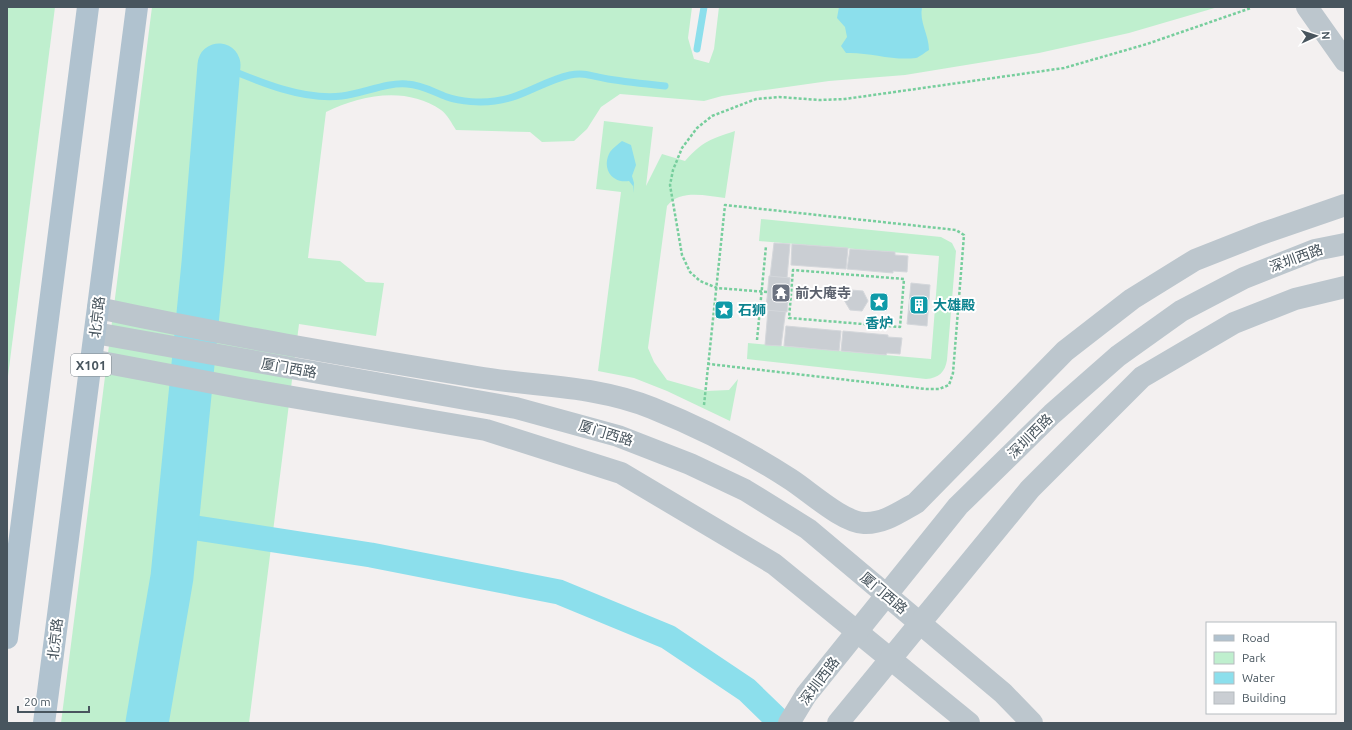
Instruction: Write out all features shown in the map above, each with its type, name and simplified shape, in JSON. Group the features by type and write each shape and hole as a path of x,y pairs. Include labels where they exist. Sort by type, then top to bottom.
{"main road":[{"path":"7,638 88,7"},
{"name":"北京路","path":"44,723 137,7"}],"street":[{"path":"1307,7 1345,61"},
{"path":"98,308 253,340 501,381 574,387 606,393 650,407 700,429 790,479 836,513 863,523 886,520 916,503 1065,352 1132,300 1195,260 1262,234 1345,205"},
{"name":"深圳西路","path":"789,723 806,695 958,506 1052,414 1118,356 1181,311 1244,278 1315,250 1345,244"},
{"path":"838,723 1030,489 1142,377 1234,323 1295,298 1345,287"},
{"name":"厦门西路","path":"95,333 516,408 618,436 690,464 745,490 808,529 1003,694 1032,723"},
{"name":"厦门西路","path":"91,360 162,372 245,389 486,430 622,473 774,564 969,723"}],"path":[{"path":"767,292 717,288 700,280 690,272 682,255 670,186 673,170 682,148 697,128 712,116 756,100 779,97 819,100 845,99 1064,68 1148,44 1251,8"},
{"path":"700,429 709,364 725,205 956,230 964,235 953,374 949,385 939,389 926,389 709,364"},
{"path":"757,340 766,246"},
{"path":"793,270 904,279 900,328 789,318 790,294 793,270"}],"green space":[{"path":"7,7 55,7 7,384"},
{"path":"152,7 692,7 688,38 694,59 709,63 714,49 719,7 1218,7 1129,33 1039,53 905,75 829,81 722,96 704,101 620,94 601,107 587,129 574,141 542,142 530,132 456,130 441,110 427,102 398,96 384,96 354,101 326,112 308,258 340,261 366,282 384,283 376,336 299,324 249,723 61,723"},
{"path":"604,121 653,127 646,186 662,154 685,161 702,145 720,136 735,131 725,198 702,195 686,195 672,201 667,206 648,348 654,362 667,380 706,391 729,390 738,379 730,421 667,391 634,378 598,371 621,192 596,189"},
{"path":"761,219 941,237 952,243 956,251 947,360 945,368 941,374 926,379 747,359 748,343 931,359 939,256 759,241"}],"water":[{"path":"839,7 922,7 921,13 929,44 929,50 916,58 907,59 846,53 841,46 847,37 845,27 837,18"},
{"path":"622,141 631,145 636,165 632,176 634,183 633,193 633,186 629,181 618,180 610,174 608,169 607,164 610,152"}],"building":[{"path":"774,243 790,244 787,278 790,278 781,346 765,345 768,310 766,310"},
{"path":"792,244 848,248 846,269 791,265"},
{"path":"850,249 895,252 895,255 908,256 907,272 893,271 893,273 847,269"},
{"path":"769,276 790,278 787,312 766,310"},
{"name":"大雄殿","path":"911,283 930,285 927,326 907,324"},
{"path":"851,290 863,291 868,301 862,311 850,310 844,300"},
{"path":"786,326 841,331 839,351 784,346"},
{"path":"843,331 888,335 888,337 902,338 900,354 887,353 886,355 841,351"}],"waterway":[{"path":"697,49 704,7"},
{"path":"219,65 279,88 327,97 350,95 383,86 407,84 423,87 458,100 489,102 514,97 551,81 576,74 585,74 615,80 665,86"},
{"path":"147,723 172,577 203,263 219,65"},
{"path":"177,525 371,555 559,592 668,637 747,690 781,723"}],"place":[{"name":"前大庵寺","path":"781,293"},
{"name":"香炉","path":"879,302"},
{"name":"大雄殿","path":"919,305"},
{"name":"石狮","path":"724,310"}]}
